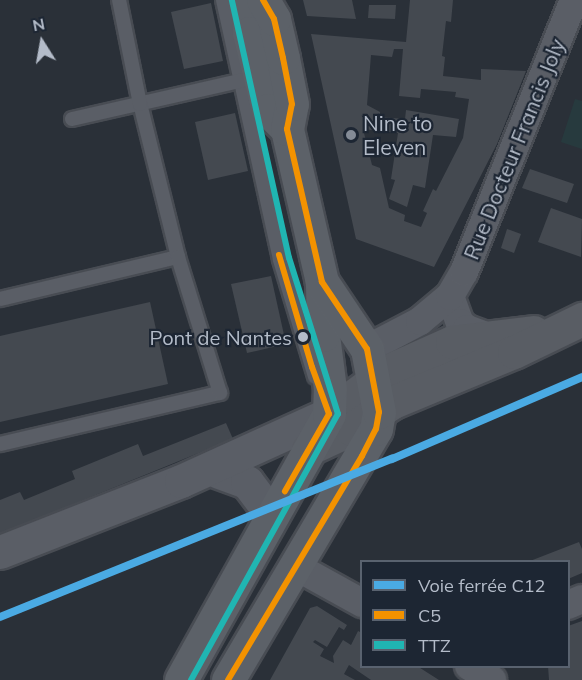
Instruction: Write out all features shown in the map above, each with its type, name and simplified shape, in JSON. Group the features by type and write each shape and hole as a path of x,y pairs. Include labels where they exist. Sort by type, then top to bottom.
{"main road":[{"path":"250,0 250,79 268,110 286,129"},
{"path":"181,680 329,414 330,388 323,335 322,282 286,129 292,104 274,19 263,0"},
{"path":"322,282 367,349 377,396"},
{"path":"329,414 377,396 414,392 514,352 572,323"},
{"path":"228,680 370,442 377,396 387,371 452,342 572,323"},
{"path":"308,449 377,396"}],"street":[{"name":"Rue Docteur Francis Joly","path":"367,349 420,321 450,296 464,272 574,0"},
{"path":"450,296 460,323 467,329 489,337"},
{"path":"0,552 180,481 329,414"},
{"path":"180,481 219,472 263,467 308,449"},
{"path":"219,472 247,482 272,515"},
{"path":"295,566 360,602"}],"lane":[{"path":"0,444 220,393 178,257 140,104 119,0"},
{"path":"223,0 250,79 280,260 312,367 329,414"},
{"path":"72,119 250,79"},
{"path":"0,299 178,257"}],"green space":[{"path":"575,99 582,101 582,149 561,142"}],"building":[{"path":"303,0 352,0 356,19 307,16"},
{"path":"410,0 453,0 451,22 446,21 442,56 445,57 443,76 481,80 481,69 526,71 497,144 434,267 356,239 311,34 406,42","holes":["394,49 403,49 399,96 420,98 421,89 456,92 455,97 469,99 463,138 436,191 433,189 423,211 427,213 421,227 404,221 405,215 389,208 380,168 372,165 363,129 398,133 391,179 395,180 389,199 407,207 413,185 425,188 433,135 456,137 459,119 406,110 405,119 380,117 380,112 367,105 371,55 392,57"]},
{"path":"211,3 223,61 184,69 171,12"},
{"path":"369,5 396,5 395,19 368,18"},
{"path":"235,113 248,171 208,180 195,122"},
{"path":"530,169 574,184 567,203 522,188"},
{"path":"551,208 582,219 581,257 538,242"},
{"path":"507,229 521,234 514,253 501,248"},
{"path":"271,276 286,344 247,353 231,284"},
{"path":"150,302 168,384 0,422 0,336"},
{"path":"226,423 233,439 0,534 0,500 20,492 24,500 75,479 72,471 138,444 143,456"},
{"path":"579,542 582,549 582,573 570,578 570,560 533,560"},
{"path":"317,606 347,625 344,630 339,627 327,647 315,640 313,642 324,649 320,656 334,663 333,656 343,640 351,645 358,631 360,632 360,668 420,668 439,680 371,680 349,665 344,674 355,680 270,680 310,608"},
{"path":"582,621 582,680 549,680 548,668 570,668 570,625"}],"rail line":[{"name":"C12","path":"0,617 392,459 582,377"}],"transit line":[{"name":"TTZ","path":"191,680 338,414 289,258 232,0"},
{"name":"C5","path":"228,680 362,456 376,429 379,412 367,349 322,282 287,129 292,104 283,58 274,19 263,0"},
{"name":"C5","path":"279,255 312,367 329,414 285,491"}],"place":[{"name":"Nine to Eleven","path":"351,135"},
{"name":"Pont de Nantes","path":"303,337"}]}
